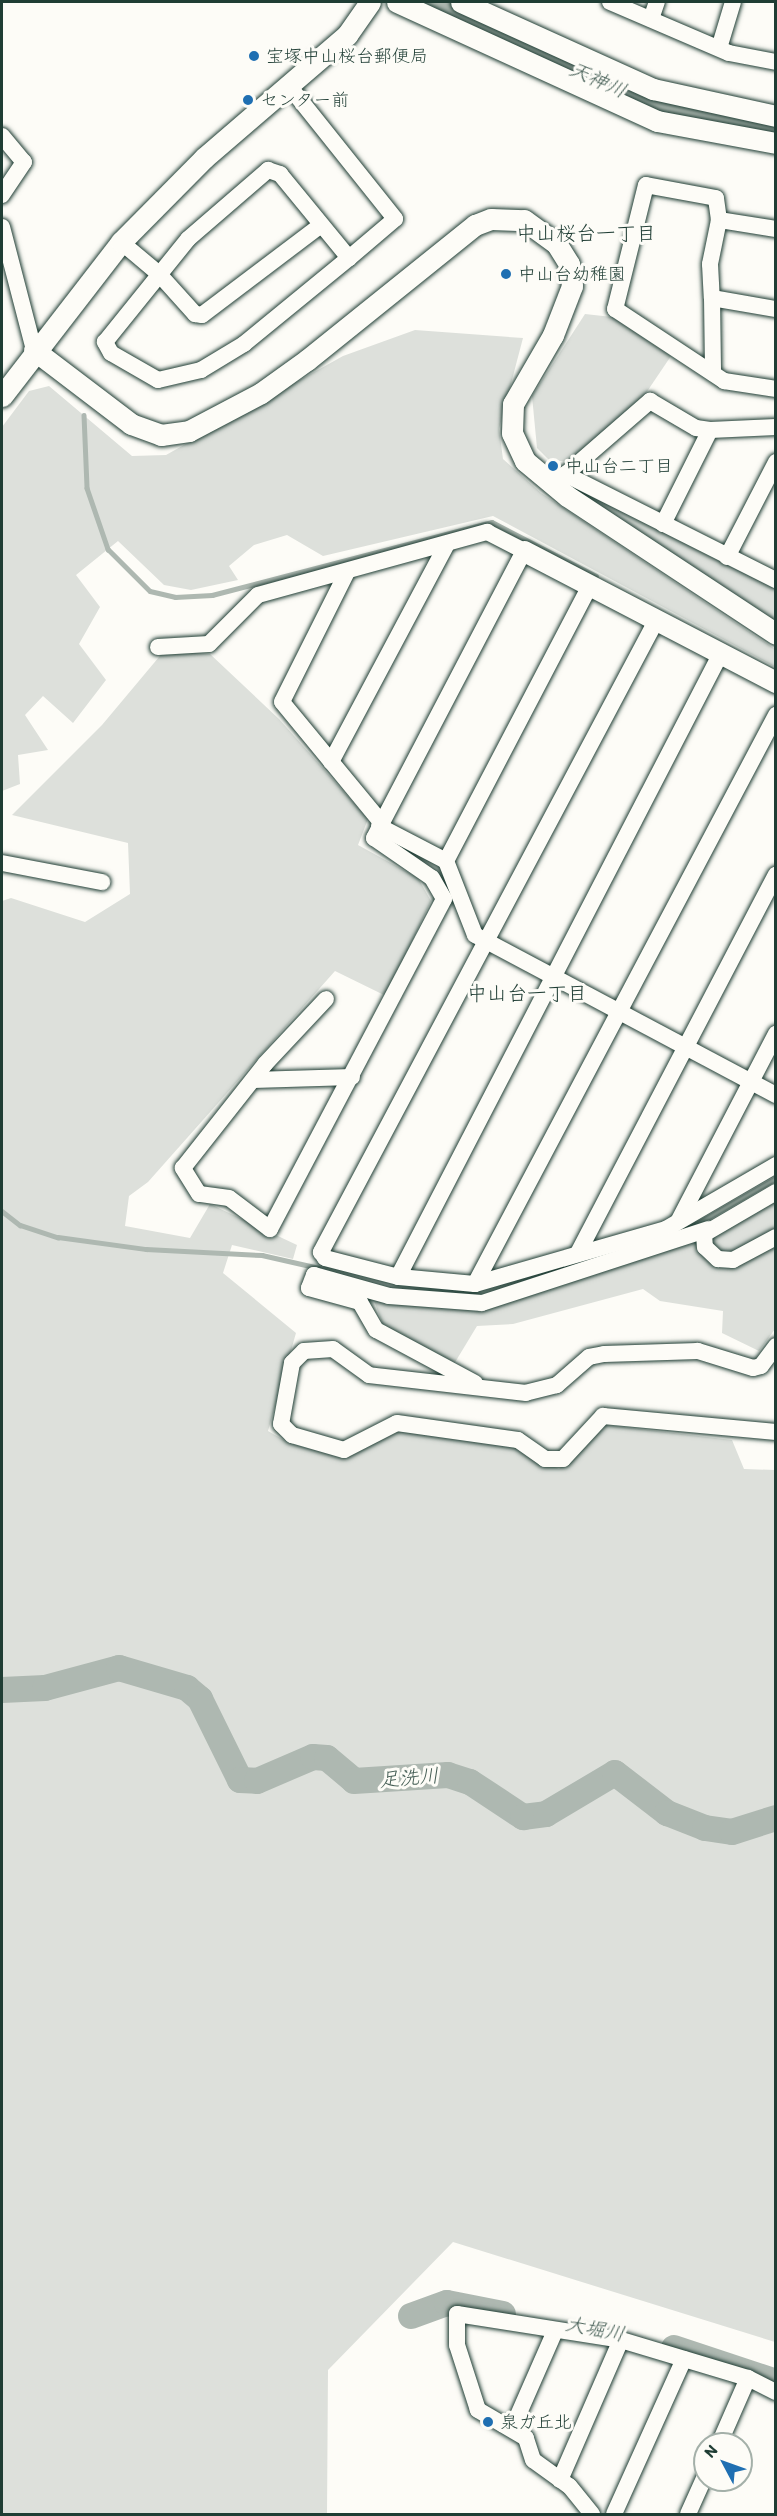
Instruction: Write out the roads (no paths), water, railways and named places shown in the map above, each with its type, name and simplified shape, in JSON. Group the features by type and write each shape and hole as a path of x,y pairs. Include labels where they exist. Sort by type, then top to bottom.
{"street":[{"path":"2,396 34,350 121,242 204,158 347,35 370,2"},
{"path":"397,2 544,73 657,121 776,143"},
{"path":"461,2 558,48 654,89 776,116"},
{"path":"610,2 720,45 729,53 776,62"},
{"path":"651,19 657,2"},
{"path":"720,45 733,2"},
{"path":"544,73 558,48"},
{"path":"289,86 396,213 349,258 243,344 201,370 170,381 148,377 111,353 105,342 188,239 268,170 280,174 349,258"},
{"path":"2,136 24,162 2,195"},
{"path":"713,373 710,264 719,220 716,198 646,185 615,309 724,381 776,389"},
{"path":"2,227 34,350 131,424 161,435 189,431 298,366 475,225 492,219 524,220 556,243 572,274 566,309 519,390 511,420 525,461 559,480 776,634"},
{"path":"719,220 776,229"},
{"path":"121,242 159,273 195,314 202,315 321,225"},
{"path":"712,298 776,309"},
{"path":"559,480 650,401 696,428 710,430 776,427"},
{"path":"663,524 710,430"},
{"path":"727,557 776,462"},
{"path":"559,480 663,524 776,580"},
{"path":"158,647 209,644 258,595 446,546 488,532 776,682"},
{"path":"331,762 446,546"},
{"path":"326,999 253,1080 183,1168 199,1194 229,1198 270,1229 444,899 432,878 374,838 524,551"},
{"path":"347,572 282,702 380,824 446,861 475,935 683,1049 776,1095"},
{"path":"446,861 590,585"},
{"path":"476,1383 376,1329 360,1302 309,1288 321,1252 484,941 657,619"},
{"path":"398,1277 551,977 721,653"},
{"path":"475,1284 776,715"},
{"path":"2,863 102,882"},
{"path":"578,1254 683,1049 776,876"},
{"path":"679,1221 776,1034"},
{"path":"253,1080 352,1077"},
{"path":"321,1252 325,1258 398,1277 475,1284 666,1229 776,1164"},
{"path":"314,1275 389,1296 482,1303 708,1229 776,1192"},
{"path":"708,1229 705,1247 718,1259 733,1260 776,1238"},
{"path":"776,1346 761,1366 753,1368 698,1351 604,1354 541,1392 476,1383 433,1384 369,1375 333,1349 304,1351 292,1364 281,1424 292,1435 344,1450 397,1423 518,1440 545,1459 562,1459 603,1416 776,1432"},
{"path":"592,2514 560,2480 538,2466 526,2438 478,2410 457,2345 456,2314 621,2340 748,2378 776,2392"},
{"path":"512,2429 555,2331"},
{"path":"560,2480 621,2340"},
{"path":"614,2514 684,2359"},
{"path":"724,2432 748,2378"},
{"path":"688,2514 698,2492"}],"waterway":[{"name":"天神川","path":"430,2 620,92 702,118 776,129"},
{"path":"84,415 87,488 108,549 150,591 175,597 212,595 492,522 596,576"},
{"path":"693,1226 776,1178"},
{"path":"2,1211 20,1225 58,1237 146,1249 262,1255 319,1268"},
{"name":"足洗川","path":"2,1690 45,1688 119,1668 187,1688 200,1699 240,1780 257,1781 313,1757 327,1758 354,1781 448,1775 470,1782 523,1817 546,1814 615,1773 667,1813 705,1828 732,1832 776,1818"},
{"name":"大堀川","path":"411,2316 447,2303 503,2314"},
{"name":"大堀川","path":"674,2348 776,2382"}],"place":[{"name":"宝塚中山桜台郵便局","path":"254,56"},
{"name":"センター前","path":"248,100"},
{"name":"中山台幼稚園","path":"506,274"},
{"name":"中山台二丁目","path":"553,466"},
{"name":"泉ガ丘北","path":"488,2422"}],"district":[{"name":"中山桜台一丁目","path":"586,233"},
{"name":"中山台一丁目","path":"527,993"}]}
